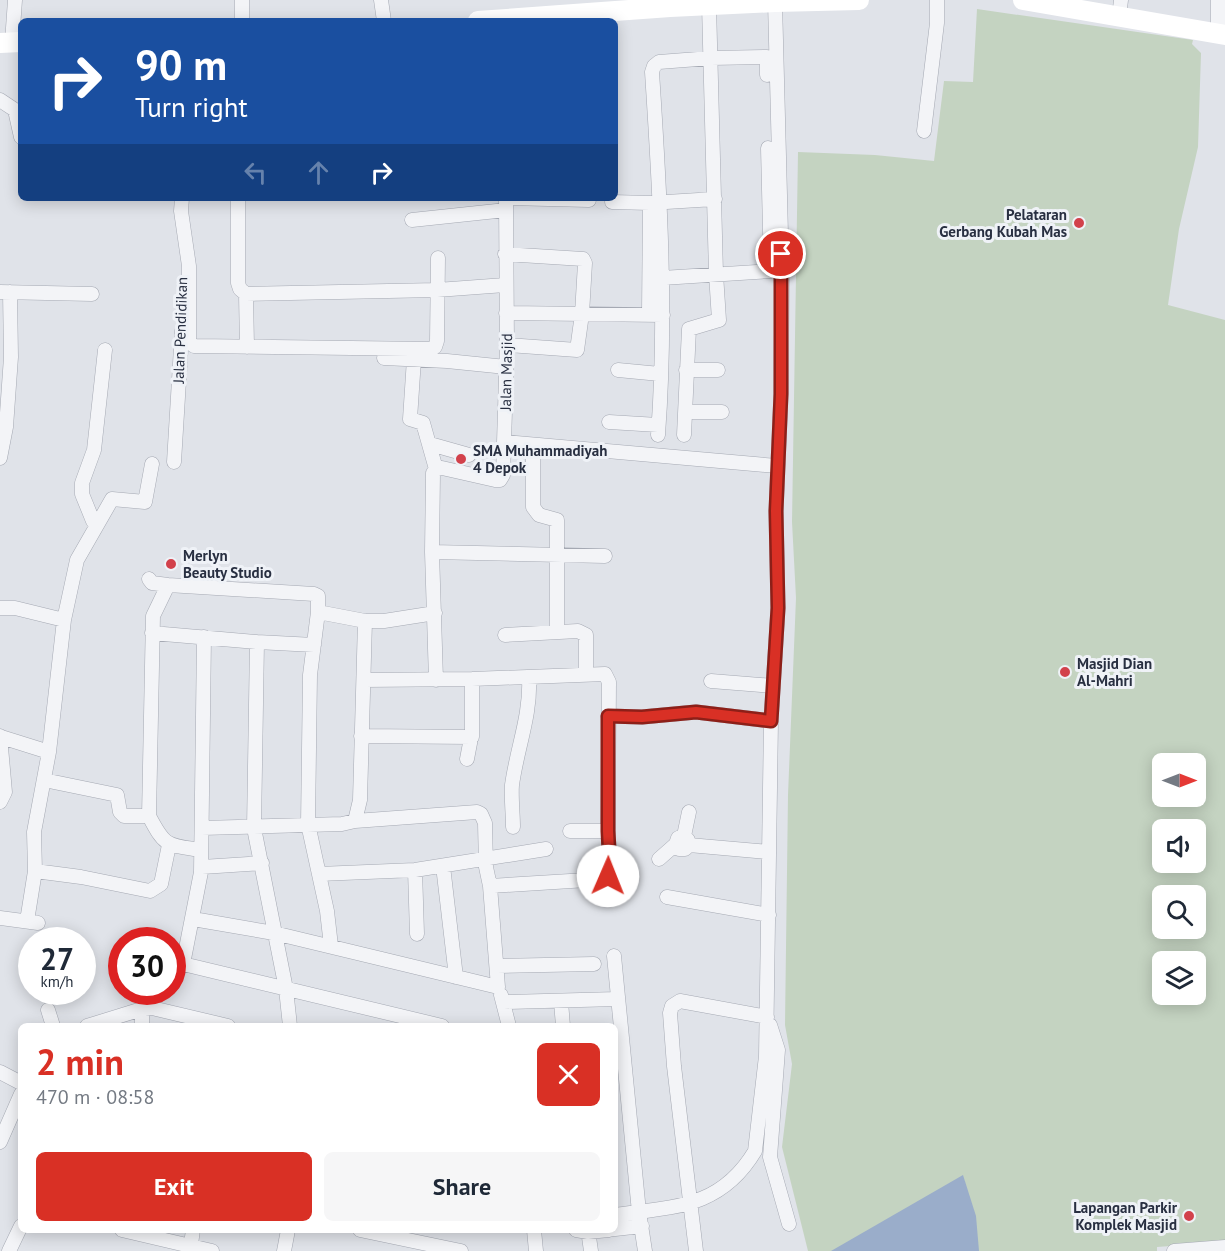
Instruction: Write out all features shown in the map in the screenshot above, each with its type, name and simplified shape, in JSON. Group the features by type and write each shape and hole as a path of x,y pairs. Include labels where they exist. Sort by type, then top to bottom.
{"main road":[{"path":"516,18 574,12 858,0"},
{"path":"1023,0 1120,8 1222,34"}],"street":[{"path":"11,43 15,0"},
{"path":"234,0 235,18"},
{"path":"242,0 242,18"},
{"path":"381,0 384,18"},
{"path":"924,131 937,23 937,0"},
{"path":"1218,0 1222,34"},
{"path":"618,1215 691,1204 718,1192 747,1164 755,1151 766,1056 771,721 778,608 777,466 781,394 782,273 775,2"},
{"path":"684,435 688,329 719,320 709,5"},
{"path":"609,422 658,430 660,374 656,314 652,72 654,66 659,62 767,57 771,271 662,278"},
{"path":"0,100 18,111"},
{"path":"612,202 655,203 715,199"},
{"name":"Jalan Pendidikan","path":"173,201 182,261 183,309 174,462"},
{"path":"182,201 181,211 189,266 189,342 201,348 429,349 435,347 438,258"},
{"path":"238,201 238,283 240,289 246,294 437,290 506,285"},
{"path":"412,220 506,202 548,201"},
{"name":"Jalan Masjid","path":"436,470 442,468 500,480 503,475 507,345 506,202"},
{"path":"655,203 662,278 656,314"},
{"path":"506,254 585,260 582,314 577,347 574,351 507,345"},
{"path":"0,458 6,427 12,357 5,292 92,294"},
{"path":"246,294 247,347"},
{"path":"506,313 656,314"},
{"path":"97,524 93,521 82,494 82,483 94,450 105,350"},
{"path":"384,358 506,367"},
{"path":"414,359 410,419 423,423 436,470 433,473 432,552 436,680"},
{"path":"618,370 660,374"},
{"path":"686,370 718,370"},
{"path":"685,412 722,412"},
{"path":"505,442 777,466"},
{"path":"430,444 469,455"},
{"path":"533,445 533,507 538,515 557,520 557,632"},
{"path":"0,918 32,922 35,872 34,832 48,752 64,620 76,560 112,499 145,502 152,464"},
{"path":"432,552 605,556"},
{"path":"149,579 152,583 168,585 318,596 310,675 308,824 327,911 331,946"},
{"path":"168,585 153,616 149,816 160,837 169,845 201,850"},
{"path":"0,608 15,608 64,620"},
{"path":"318,612 365,621 399,620 435,613"},
{"path":"355,821 360,800 365,621"},
{"path":"506,635 578,631 586,635 586,675"},
{"path":"152,633 314,645"},
{"path":"186,952 194,919 201,867 204,637"},
{"path":"257,642 254,828 286,989 290,1023"},
{"path":"364,680 472,680 605,674 607,676 609,682 610,869 608,876 603,879 490,886"},
{"path":"513,827 512,785 526,726 530,691 529,678"},
{"path":"468,759 473,736 472,680"},
{"path":"711,681 773,686"},
{"path":"608,716 642,717 696,712 771,721"},
{"path":"0,802 5,792 0,736 48,752"},
{"path":"362,736 471,738"},
{"path":"44,780 117,795 120,812 124,816 149,816"},
{"path":"202,828 342,824 355,821 477,812 481,814 485,823 498,987 508,1023"},
{"path":"683,842 689,812"},
{"path":"570,831 608,831"},
{"path":"659,858 683,842 768,852"},
{"path":"35,872 81,877 150,891 161,884 169,845"},
{"path":"319,874 415,870 546,849"},
{"path":"201,867 262,863"},
{"path":"443,866 456,977"},
{"path":"415,870 417,934"},
{"path":"667,897 769,915"},
{"path":"194,919 274,933 498,987"},
{"path":"614,956 639,1212 645,1251"},
{"path":"497,966 594,964"},
{"path":"186,965 429,1023"},
{"path":"504,1002 617,999"},
{"path":"696,1251 674,1066 670,1024 672,1006 680,1001 767,1017"},
{"path":"561,1002 564,1023"},
{"path":"142,1023 142,1009 145,1005"},
{"path":"97,1023 152,1008 215,1023"},
{"path":"48,1010 52,1023"},
{"path":"767,1017 778,1050 770,1157 789,1224"},
{"path":"0,1072 18,1081"},
{"path":"0,1142 18,1101"},
{"path":"618,1229 642,1227"},
{"path":"9,1251 18,1232"},
{"path":"133,1233 190,1248 212,1251"},
{"path":"190,1248 192,1233"},
{"path":"284,1251 287,1233"},
{"path":"374,1233 461,1251"},
{"path":"534,1233 536,1251"},
{"path":"585,1233 591,1251"},
{"path":"1174,1251 1225,1247"}],"green space":[{"path":"977,9 1193,40 1192,44 1201,53 1198,147 1179,229 1168,305 1225,320 1225,1242 1157,1247 1157,1251 808,1251 782,1147 792,1064 785,1025 788,795 796,598 792,522 798,152 875,155 934,161 944,81 973,82"}],"water":[{"path":"963,1175 976,1216 979,1251 831,1251"}],"place":[{"name":"Pelataran Gerbang Kubah Mas","path":"1079,223"},
{"name":"SMA Muhammadiyah 4 Depok","path":"461,459"},
{"name":"Merlyn Beauty Studio","path":"171,564"},
{"name":"Masjid Dian Al-Mahri","path":"1065,672"},
{"name":"Lapangan Parkir Komplek Masjid","path":"1189,1216"}],"route":[{"path":"608,876 610,869 608,716 642,717 696,712 771,721 778,608 776,511 781,394 781,254"}]}
